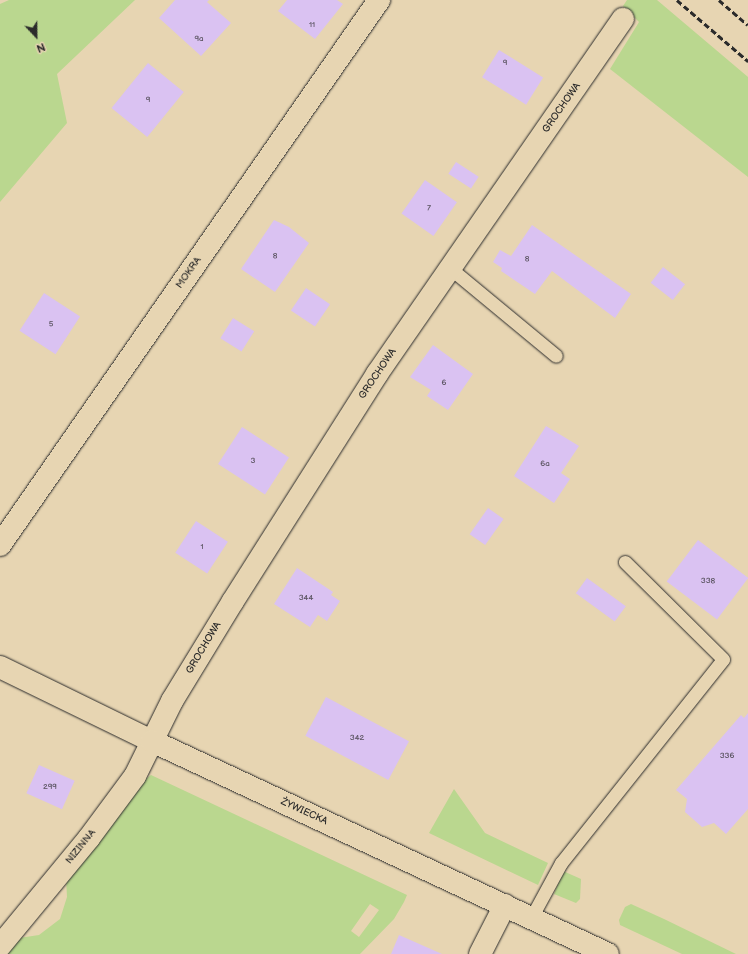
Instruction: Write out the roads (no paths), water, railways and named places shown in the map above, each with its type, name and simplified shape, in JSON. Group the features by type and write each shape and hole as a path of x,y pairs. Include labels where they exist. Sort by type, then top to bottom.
{"street":[{"name":"MOKRA","path":"0,545 379,0"},
{"name":"GROCHOWA","path":"152,741 172,701 233,600 377,374 623,19"},
{"name":"ŻYWIECKA","path":"0,667 152,741 608,954"},
{"name":"NIZINNA","path":"0,946 89,838 135,776 152,741"},
{"path":"480,954 505,905"}],"lane":[{"path":"451,269 556,356"},
{"path":"531,918 561,863 723,659 625,562"}],"railway":[{"path":"677,0 748,61"},
{"path":"719,0 748,25"}]}
